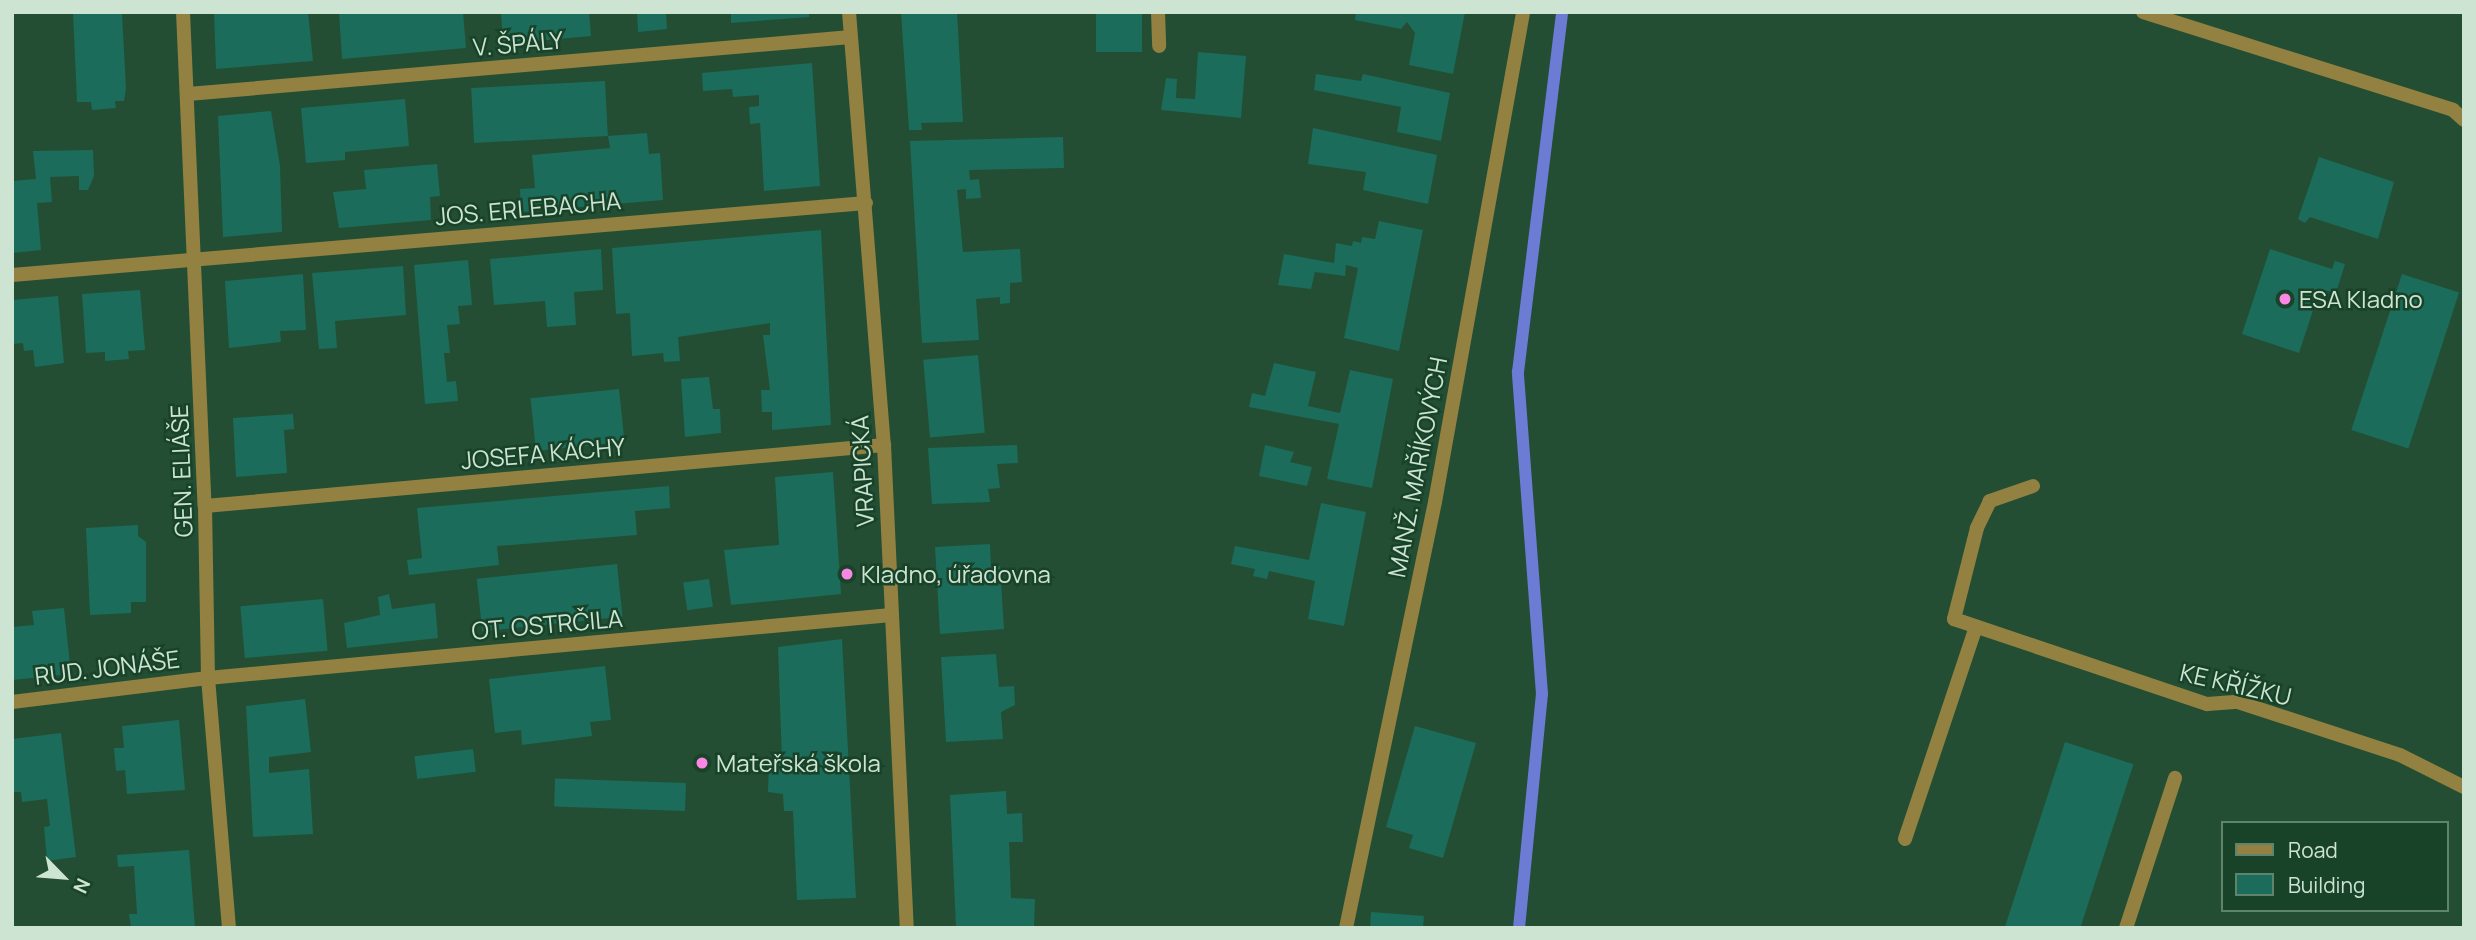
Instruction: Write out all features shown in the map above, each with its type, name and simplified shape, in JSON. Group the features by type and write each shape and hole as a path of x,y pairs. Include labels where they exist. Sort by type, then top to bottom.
{"street":[{"name":"GEN. ELIÁŠE","path":"183,12 205,506 208,678 229,928"},
{"name":"VRAPICKÁ","path":"849,12 884,445 907,928"},
{"path":"1158,12 1159,46"},
{"name":"MANŽ. MAŘÍKOVÝCH","path":"1346,928 1435,502 1523,12"},
{"path":"2143,12 2453,110 2464,120"},
{"name":"V. ŠPÁLY","path":"188,94 851,37"},
{"name":"JOS. ERLEBACHA","path":"12,275 195,257 866,203"},
{"name":"JOSEFA KÁCHY","path":"205,506 884,445"},
{"name":"KE KŘÍŽKU","path":"2033,486 1990,501 1977,528 1955,620 2207,704 2238,702 2400,754 2464,788"},
{"name":"OT. OSTRČILA","path":"208,678 891,615"},
{"path":"1905,839 1976,626"},
{"name":"RUD. JONÁŠE","path":"12,702 208,678"},
{"path":"2126,928 2175,778"}],"building":[{"path":"73,12 122,14 126,88 124,101 115,101 116,108 92,110 91,102 77,102"},
{"path":"214,12 308,12 313,61 216,69"},
{"path":"339,12 463,12 466,48 342,59"},
{"path":"501,12 589,12 591,36 503,44"},
{"path":"637,12 666,12 667,29 638,32"},
{"path":"731,12 809,12 809,17 731,23"},
{"path":"901,12 957,12 963,122 921,123 922,130 909,130"},
{"path":"1096,12 1142,12 1142,52 1096,52"},
{"path":"1356,12 1465,12 1453,74 1409,65 1415,33 1407,22 1401,29 1355,20"},
{"path":"1198,52 1246,56 1241,118 1161,110 1166,78 1177,79 1176,98 1195,99"},
{"path":"812,63 820,186 764,191 760,123 750,124 749,107 759,106 759,95 733,97 732,89 703,91 702,73"},
{"path":"1316,74 1361,81 1363,74 1450,93 1441,141 1397,132 1401,107 1314,90"},
{"path":"605,81 608,136 474,143 471,88"},
{"path":"405,99 409,146 345,152 345,160 306,163 301,108"},
{"path":"271,111 280,166 282,232 223,237 218,116"},
{"path":"1313,128 1437,155 1428,204 1363,190 1366,172 1308,164"},
{"path":"647,133 649,154 660,153 663,200 521,212 520,189 535,188 532,155 610,148 608,136"},
{"path":"1063,137 1064,168 969,170 970,180 979,179 981,198 966,199 966,189 957,190 963,252 1020,249 1022,282 1010,283 1010,303 1000,304 1000,297 976,299 979,340 922,343 910,141"},
{"path":"93,150 94,176 88,190 79,190 79,176 50,177 52,202 37,203 41,250 12,253 12,181 36,179 33,151"},
{"path":"2319,157 2394,182 2378,239 2310,217 2305,223 2298,219"},
{"path":"437,164 440,196 430,197 431,220 339,228 333,192 366,189 364,170"},
{"path":"1379,221 1423,230 1399,351 1344,338 1358,268 1346,265 1345,276 1315,272 1311,289 1278,285 1284,254 1334,263 1336,243 1352,246 1353,241 1361,243 1362,237 1375,239"},
{"path":"821,230 831,425 772,430 772,412 762,412 761,390 770,390 763,335 770,335 770,323 678,337 680,361 664,362 663,353 632,356 630,313 616,314 612,248"},
{"path":"601,249 603,290 574,292 576,325 547,327 545,301 494,305 490,259"},
{"path":"2270,249 2332,269 2335,261 2345,264 2336,293 2320,289 2299,353 2242,334"},
{"path":"468,260 472,305 458,306 460,324 447,325 450,353 444,353 447,382 456,381 458,401 425,404 414,265"},
{"path":"403,266 406,315 335,321 337,348 319,349 312,273"},
{"path":"303,274 306,330 280,331 281,342 229,348 225,281"},
{"path":"2402,274 2459,293 2408,449 2351,430"},
{"path":"140,290 145,350 128,351 129,359 105,361 105,352 86,353 82,294"},
{"path":"58,296 64,363 35,367 33,350 24,351 23,343 12,344 12,300"},
{"path":"978,355 985,433 930,437 923,360"},
{"path":"1274,363 1316,372 1308,406 1340,413 1350,370 1393,379 1372,488 1327,479 1339,424 1249,407 1252,393 1265,396"},
{"path":"709,377 713,409 720,409 721,433 685,437 681,379"},
{"path":"619,389 625,442 536,451 530,398"},
{"path":"293,414 294,429 284,430 287,473 236,477 233,418"},
{"path":"1017,445 1018,463 997,464 1000,488 988,489 990,502 932,504 928,448"},
{"path":"1265,445 1294,452 1290,462 1312,467 1307,486 1259,476"},
{"path":"833,472 841,594 731,605 724,550 779,545 775,477"},
{"path":"669,486 670,508 635,511 637,535 497,546 499,565 409,575 407,560 422,558 417,508"},
{"path":"1321,503 1366,512 1344,626 1308,619 1315,581 1269,571 1267,579 1253,576 1255,569 1231,564 1235,546 1309,560"},
{"path":"138,525 138,536 146,542 146,602 131,602 131,613 90,615 86,528"},
{"path":"990,544 991,567 1000,566 1004,629 940,634 935,547"},
{"path":"617,564 623,617 482,631 477,579"},
{"path":"709,579 713,607 687,610 683,583"},
{"path":"389,594 392,609 435,603 438,638 347,648 344,623 380,615 378,597"},
{"path":"323,599 328,651 245,658 240,606"},
{"path":"64,608 71,674 12,680 12,627 34,625 32,611"},
{"path":"842,639 856,898 797,900 793,811 784,811 783,794 768,792 769,762 782,762 778,647"},
{"path":"996,654 999,687 1014,686 1015,705 1001,712 1003,739 946,742 941,657"},
{"path":"605,666 611,720 590,722 592,736 522,745 521,730 495,733 489,679"},
{"path":"305,699 311,752 269,757 269,773 309,769 313,834 253,837 246,706"},
{"path":"179,720 185,790 127,794 125,770 116,771 114,748 124,748 122,726"},
{"path":"1415,726 1476,743 1443,858 1409,848 1413,835 1386,827"},
{"path":"61,733 76,857 47,861 44,827 50,826 47,799 22,802 21,792 12,792 12,739"},
{"path":"2065,742 2133,764 2080,928 2005,927"},
{"path":"473,749 476,772 417,779 414,756"},
{"path":"555,778 686,783 685,811 554,806"},
{"path":"1006,791 1007,814 1022,813 1023,842 1009,842 1011,898 1035,899 1034,928 956,928 950,795"},
{"path":"189,850 195,928 131,928 129,914 137,914 134,866 118,867 117,855"},
{"path":"1371,912 1424,916 1423,928 1370,928"}],"waterway":[{"path":"1519,928 1542,694 1518,372 1562,12"}],"place":[{"name":"ESA Kladno","path":"2285,299"},
{"name":"Kladno, úřadovna","path":"847,574"},
{"name":"Mateřská škola","path":"702,763"}]}
